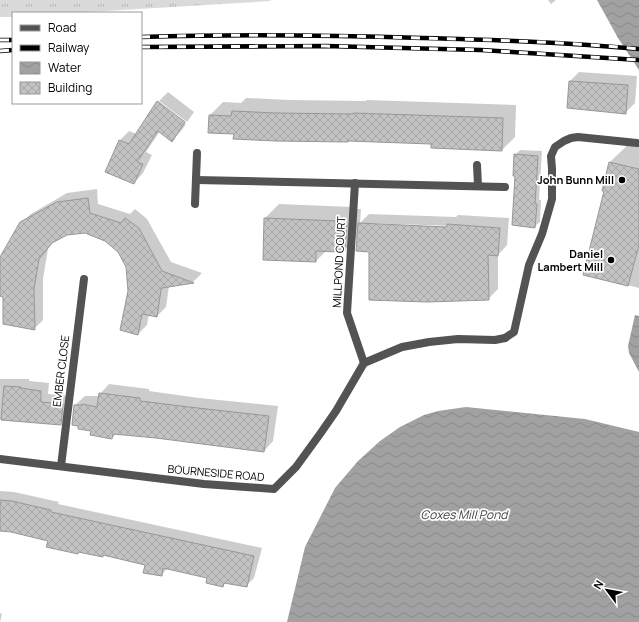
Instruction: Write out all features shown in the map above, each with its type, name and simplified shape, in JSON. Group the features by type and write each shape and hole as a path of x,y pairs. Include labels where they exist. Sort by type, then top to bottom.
{"street":[{"path":"364,363 402,347 458,339 495,340 505,338 514,332 529,265 542,234 552,200 551,156 555,147 571,138 578,137 636,143"},
{"path":"195,204 197,153"},
{"path":"477,165 478,186"},
{"path":"196,180 505,186"},
{"name":"MILLPOND COURT","path":"355,183 347,313 364,363"},
{"name":"EMBER CLOSE","path":"60,466 84,279"},
{"name":"BOURNESIDE ROAD","path":"0,459 204,484 274,489 296,466 320,434 336,411 364,363"}],"green space":[{"path":"0,0 272,1 89,12 12,12 12,17 0,17"}],"water":[{"path":"597,0 639,0 639,70 618,38"},
{"path":"635,315 639,316 639,372 629,353 628,346"},
{"name":"Coxes Mill Pond","path":"466,407 585,419 639,432 639,622 287,622 305,547 335,488 358,461 380,441 400,427 424,415 438,411"}],"building":[{"path":"569,81 628,85 626,114 567,108"},
{"path":"157,101 185,122 172,142 158,131 137,162 143,164 134,184 105,172 119,140 129,144"},
{"path":"232,111 503,118 502,151 431,148 431,144 233,139 234,134 208,133 209,115 231,116"},
{"path":"514,154 538,156 535,228 512,225 515,176 513,176"},
{"path":"609,162 639,169 639,245 628,286 583,275 604,191 602,191"},
{"path":"88,198 90,213 121,223 125,218 139,228 162,271 194,283 162,288 157,317 142,314 138,335 120,330 128,291 126,267 118,252 105,241 85,233 67,235 52,243 39,259 34,289 35,330 3,324 3,297 0,296 0,257 20,222 57,202"},
{"path":"264,218 338,221 338,223 347,223 345,251 316,251 316,262 263,260"},
{"path":"358,223 447,227 447,224 500,228 498,256 488,255 489,300 427,302 369,300 369,252 356,251"},
{"path":"4,386 21,387 41,391 41,402 63,404 61,425 1,420"},
{"path":"99,393 140,398 140,401 269,416 264,452 156,438 113,434 112,439 90,435 91,431 78,429 78,426 72,425 74,405 82,404 97,407"},
{"path":"0,500 12,501 51,510 51,512 254,556 247,587 224,583 223,587 206,583 207,578 163,568 162,576 143,573 145,565 103,555 103,557 78,552 78,554 46,547 48,541 11,532 0,531"}],"railway":[{"path":"142,37 246,35 387,37 530,42 639,49"},
{"path":"0,40 12,40"},
{"path":"142,47 325,46 481,50 639,60"},
{"path":"0,51 12,50"}],"place":[{"name":"John Bunn Mill","path":"622,180"},
{"name":"Daniel Lambert Mill","path":"611,260"}]}
